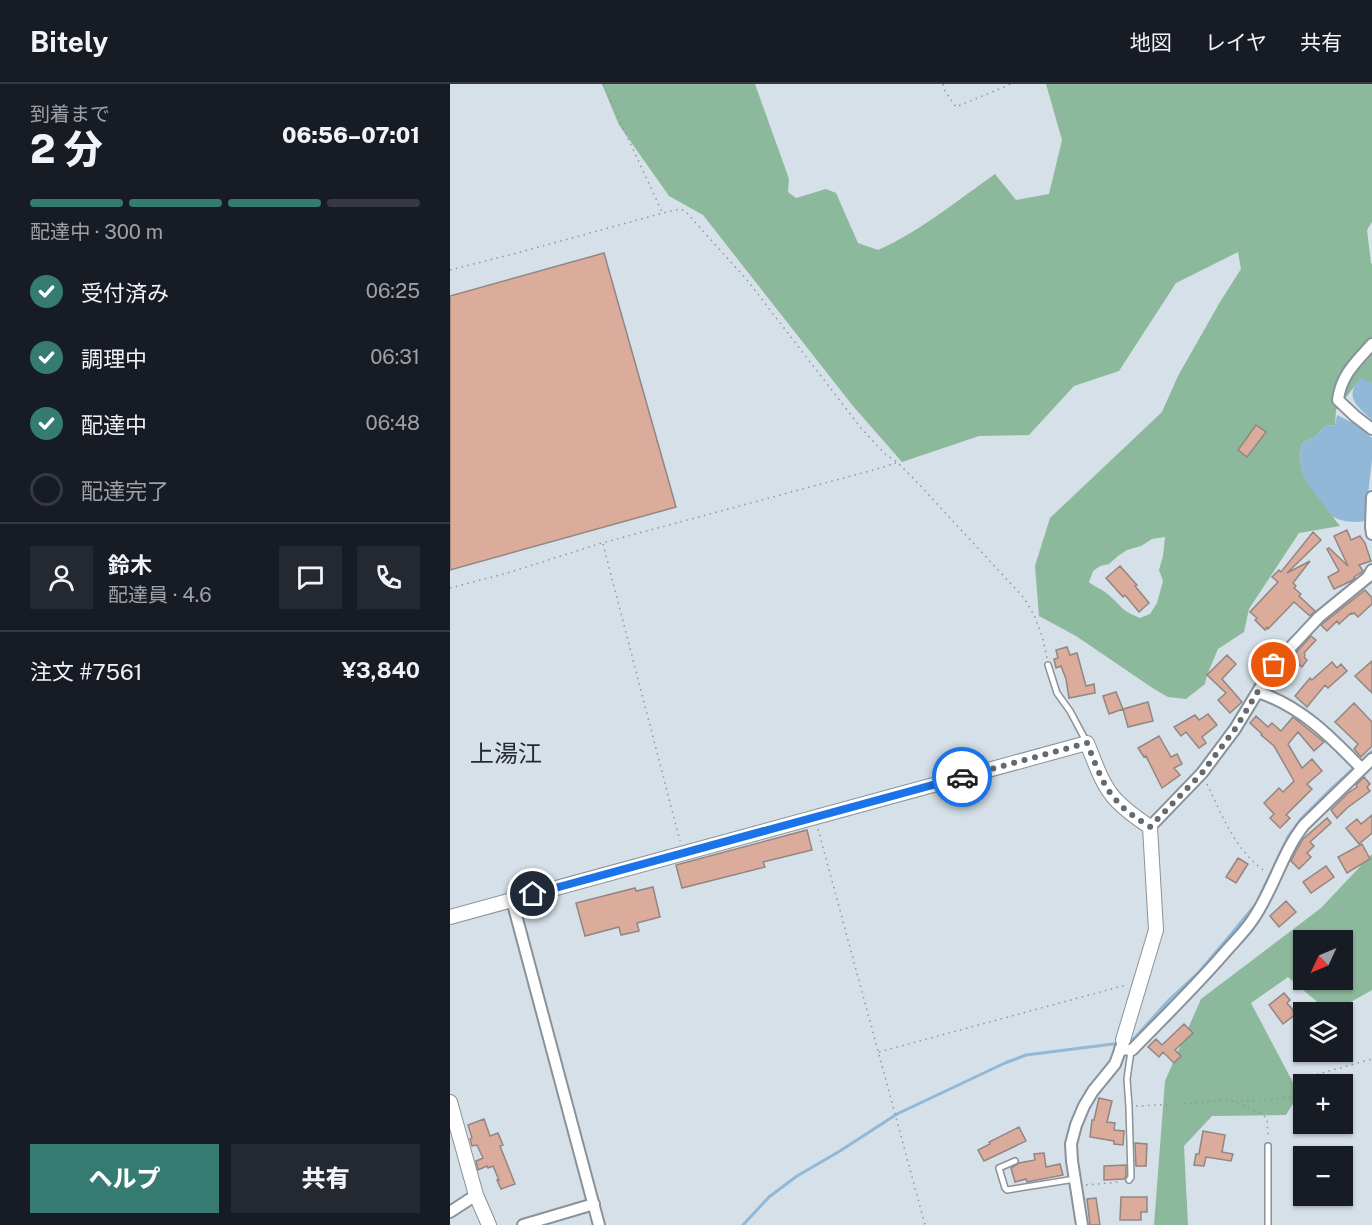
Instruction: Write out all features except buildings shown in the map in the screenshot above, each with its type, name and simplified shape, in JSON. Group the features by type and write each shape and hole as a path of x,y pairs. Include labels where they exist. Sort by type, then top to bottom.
{"street":[{"path":"1372,344 1349,369 1340,388 1338,400 1372,429"},
{"path":"1372,497 1372,534"},
{"path":"1082,1225 1071,1144 1084,1106 1124,1046 1156,930 1150,827 1202,773 1235,729 1274,665 1319,617 1368,577 1372,570"},
{"path":"1258,692 1274,697 1316,724 1359,766"},
{"path":"450,917 1087,743 1115,800 1150,827"},
{"path":"1124,1046 1211,969 1251,923 1267,898 1297,834 1359,766 1372,759"},
{"path":"512,900 599,1225"},
{"path":"450,1102 476,1195 489,1225"},
{"path":"450,1212 476,1195"},
{"path":"523,1225 594,1204"}],"lane":[{"path":"1048,665 1057,693 1070,711 1087,743"},
{"path":"1124,1046 1130,1107 1131,1177 1128,1180"},
{"path":"1268,1146 1268,1225"},
{"path":"1016,1161 999,1168 1007,1190 1075,1182"}],"path":[{"path":"603,84 663,213"},
{"path":"943,84 956,107 1011,84"},
{"path":"450,270 663,213 680,209 685,211 747,280 861,428 885,454 897,462 1024,598 1042,636 1048,665"},
{"path":"450,588 504,574 602,543 897,462"},
{"path":"602,543 683,852"},
{"path":"1202,773 1234,836 1255,864 1268,873"},
{"path":"814,816 926,1225"},
{"path":"878,1052 1141,981"},
{"path":"1318,1074 1372,1059"},
{"path":"1130,1107 1217,1100 1261,1101 1293,1096"},
{"path":"1234,1101 1267,1119 1268,1146"},
{"path":"1075,1182 1124,1182 1128,1180"}],"green space":[{"path":"602,84 755,84 789,179 788,192 796,198 826,189 836,193 858,243 878,250 923,225 995,174 1016,200 1049,194 1062,140 1046,84 1372,84 1372,222 1367,230 1372,264 1372,383 1361,379 1358,382 1336,410 1335,425 1326,426 1316,436 1302,443 1300,461 1304,476 1340,526 1299,533 1249,609 1244,632 1218,649 1205,684 1186,699 1168,697 1076,636 1039,616 1035,566 1050,518 1162,412 1178,376 1241,269 1238,252 1176,283 1119,371 1074,386 1029,435 979,436 902,462 853,406 703,215 669,196 619,125","holes":["1165,537 1159,570 1163,581 1157,603 1150,614 1140,618 1125,610 1108,594 1089,582 1093,571 1100,566 1109,564 1127,550 1141,546 1152,539"]},
{"path":"1372,854 1372,990 1351,1002 1317,1002 1303,990 1353,990 1353,930 1293,930 1293,981 1288,977 1251,1003 1293,1083 1293,1104 1286,1115 1212,1116 1184,1146 1188,1225 1154,1225 1165,1081 1201,999 1321,908"}],"water":[{"path":"1361,378 1372,383 1372,420 1354,401 1353,391"},
{"path":"1337,415 1355,424 1372,438 1372,460 1365,521 1340,520 1332,516 1308,483 1302,470 1300,462 1302,443 1316,436 1326,426 1335,425"}],"waterway":[{"path":"1361,762 1372,751"},
{"path":"1127,1042 1131,1042 1169,1000 1199,972 1228,938 1256,904 1288,837 1302,818 1356,766"},
{"path":"743,1225 769,1197 797,1176 897,1114 1026,1055 1121,1043"}],"way so far":[{"path":"962,777 1087,743 1115,800 1150,827 1202,773 1235,729 1274,665"}],"district":[{"name":"上湯江","path":"506,753"}],"route":[{"path":"533,894 962,777"}]}
